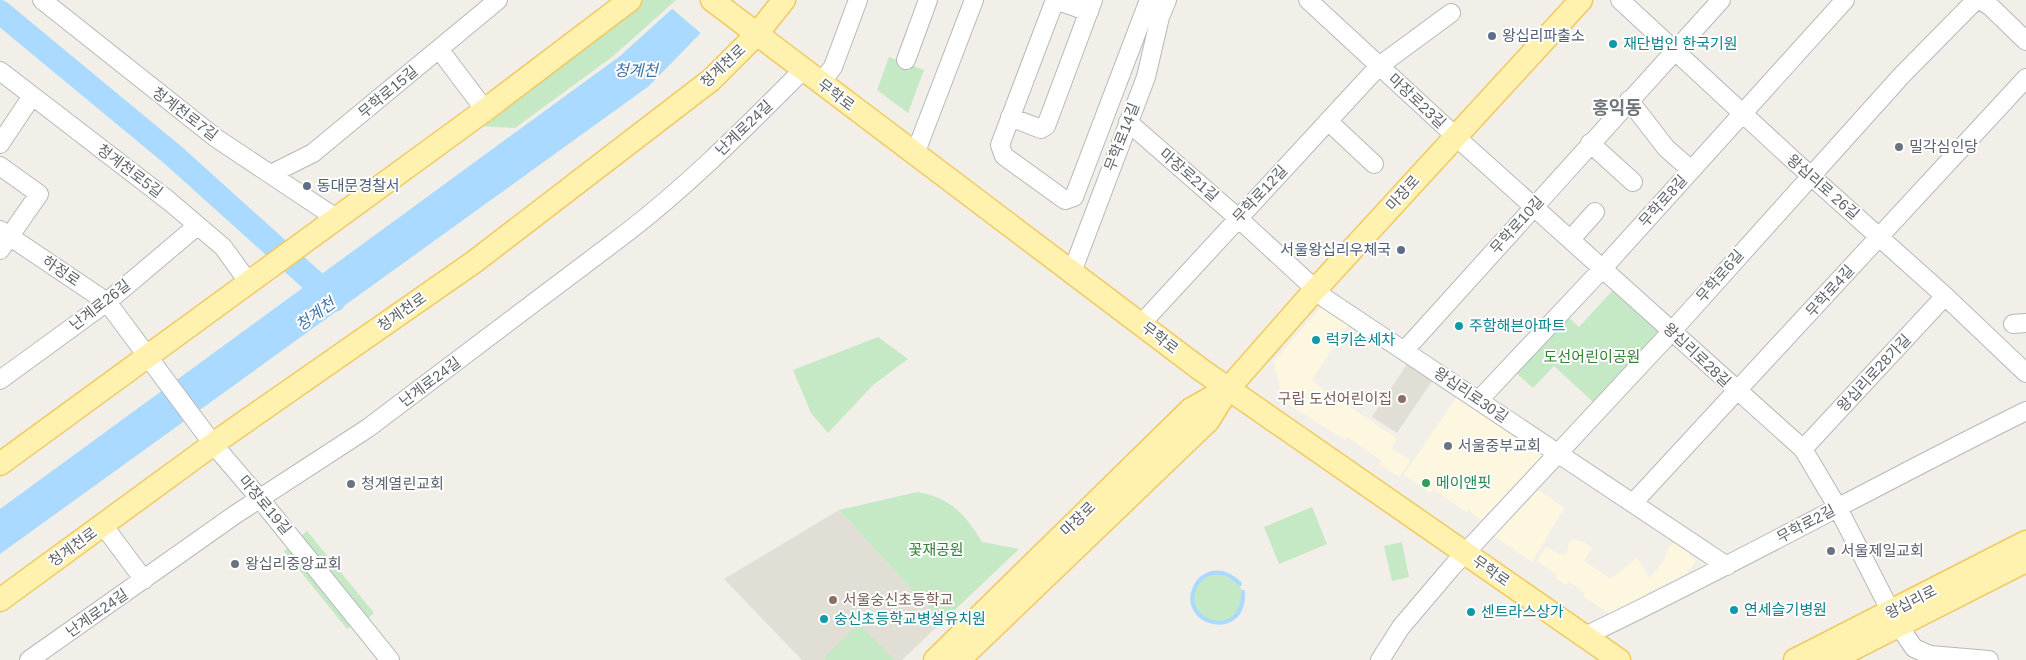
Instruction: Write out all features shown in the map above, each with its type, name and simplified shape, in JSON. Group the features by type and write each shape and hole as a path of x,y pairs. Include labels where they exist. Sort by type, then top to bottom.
{"main road":[{"path":"0,464 152,362 270,268 485,110 630,0"},
{"name":"무학로","path":"712,0 1228,389 1619,660"},
{"name":"청계천로","path":"0,600 103,525 210,440 474,262 711,80 749,29 784,0"},
{"name":"마장로","path":"959,660 1208,421 1228,389 1315,290 1580,0"},
{"name":"마장로","path":"935,660 1191,409 1228,389"},
{"name":"왕십리로","path":"1843,657 1895,619 2026,542"},
{"name":"왕십리로","path":"1795,660 1895,619 2026,561"}],"street":[{"name":"청계천로7길","path":"42,0 216,138 271,174 332,222"},
{"name":"무학로15길","path":"271,174 313,154 498,0"},
{"path":"821,84 833,66 858,0"},
{"path":"906,60 928,0"},
{"path":"915,154 974,0"},
{"path":"1010,117 1041,129 1046,126 1091,6 1055,0 1010,117 1000,145 1004,156 1065,200 1074,197 1149,0"},
{"name":"무학로14길","path":"1072,272 1146,77 1160,17 1167,0"},
{"name":"마장로23길","path":"1308,0 1455,136"},
{"name":"왕십리로 26길","path":"1620,0 1811,176 1880,236 2026,373"},
{"name":"무학로10길","path":"1405,350 1720,0"},
{"name":"무학로8길","path":"1479,400 1603,268 1845,0"},
{"name":"무학로6길","path":"1380,660 1401,627 1465,553 1672,331 1902,75 1976,0"},
{"path":"1980,0 1991,7 2026,41"},
{"name":"마장로23길","path":"1379,66 1451,13"},
{"path":"438,49 485,110"},
{"name":"무학로12길","path":"1141,324 1379,66"},
{"name":"난계로24길","path":"29,660 260,499 368,428 644,220 734,139 803,70"},
{"name":"청계천로5길","path":"0,71 168,200 223,248 249,284"},
{"name":"무학로4길","path":"1633,503 1738,392 2026,78"},
{"path":"0,144 32,96"},
{"path":"1629,100 1666,148 1692,170"},
{"path":"1328,121 1374,164"},
{"name":"마장로21길","path":"1128,122 1238,218 1315,290"},
{"name":"왕십리로28길","path":"1455,136 1803,450 1838,508 1895,619 1914,648 1930,655 1989,660"},
{"path":"1590,143 1633,182"},
{"path":"0,166 39,194 3,239"},
{"path":"1571,239 1596,212"},
{"name":"난계로26길","path":"0,380 107,302 197,226"},
{"name":"하정로","path":"3,239 107,302 152,362"},
{"name":"왕십리로30길","path":"1315,290 1727,566"},
{"name":"왕십리로28가길","path":"1803,450 1945,296"},
{"name":"마장로19길","path":"152,362 210,440 390,660"},
{"name":"무학로2길","path":"1585,636 1727,566 2026,411"},
{"path":"103,525 144,580"}],"shaded area":[{"path":"1322,306 1351,321 1312,379 1329,396 1337,398 1397,439 1391,448 1410,460 1399,477 1380,464 1382,461 1347,437 1345,440 1283,401 1274,361"},
{"name":"구립 도선어린이집","path":"1407,364 1432,381 1397,433 1372,417"},
{"path":"1460,392 1539,445 1541,458 1498,507 1495,505 1481,520 1469,510 1466,512 1433,489 1430,493 1404,475"},
{"path":"1533,486 1564,508 1532,562 1490,533"},
{"name":"서울숭신초등학교","path":"839,510 942,622 902,660 802,660 724,579"},
{"path":"1572,539 1583,542 1592,548 1584,561 1611,579 1637,558 1650,578 1667,556 1665,554 1676,539 1693,550 1689,555 1696,560 1687,573 1647,593 1648,597 1610,614 1583,596 1585,593 1569,581 1566,585 1556,578 1557,575 1537,561 1546,547 1559,554 1567,554 1568,545"}],"green space":[{"path":"642,0 676,0 612,57 515,128 479,126 594,41"},
{"path":"889,57 924,70 908,113 877,90"},
{"name":"도선어린이공원","path":"1614,289 1660,331 1594,403 1554,366 1533,388 1514,371 1566,315 1579,327"},
{"path":"878,337 908,359 873,385 828,433 811,413 793,370"},
{"name":"꽃재공원","path":"917,492 939,498 956,509 970,524 982,542 1019,549 942,622 839,510"},
{"path":"1312,507 1327,544 1279,564 1264,527"},
{"path":"307,531 374,613 367,619 300,537"},
{"path":"1402,542 1409,577 1392,581 1384,546"},
{"path":"288,548 351,626 347,629 284,551"},
{"path":"1223,573 1236,580 1242,588 1242,608 1236,616 1228,622 1213,623 1200,616 1194,608 1193,593 1200,580 1208,574"},
{"path":"859,624 894,660 826,660 824,657"}],"water":[{"name":"청계천","path":"682,0 733,0 649,86 0,554 0,509 620,56"}],"pier":[{"path":"678,0 736,0 703,35 670,7"}],"waterway":[{"path":"0,12 174,156 334,300"},
{"path":"1240,584 1224,573 1212,573 1204,576 1198,582 1192,600 1196,610 1203,618 1213,622 1224,622 1234,618 1241,608 1243,592"}],"place":[{"name":"왕십리파출소","path":"1492,36"},
{"name":"재단법인 한국기원","path":"1613,44"},
{"name":"밀각심인당","path":"1899,147"},
{"name":"동대문경찰서","path":"307,186"},
{"name":"서울왕십리우체국","path":"1401,250"},
{"name":"주함해븐아파트","path":"1459,326"},
{"name":"럭키손세차","path":"1316,340"},
{"name":"구립 도선어린이집","path":"1402,399"},
{"name":"서울중부교회","path":"1448,446"},
{"name":"메이앤핏","path":"1426,483"},
{"name":"청계열린교회","path":"351,484"},
{"name":"서울제일교회","path":"1831,551"},
{"name":"왕십리중앙교회","path":"235,564"},
{"name":"서울숭신초등학교","path":"833,600"},
{"name":"연세슬기병원","path":"1734,610"},
{"name":"센트라스상가","path":"1471,612"},
{"name":"숭신초등학교병설유치원","path":"824,619"}],"district":[{"name":"홍익동","path":"1617,108"}]}
